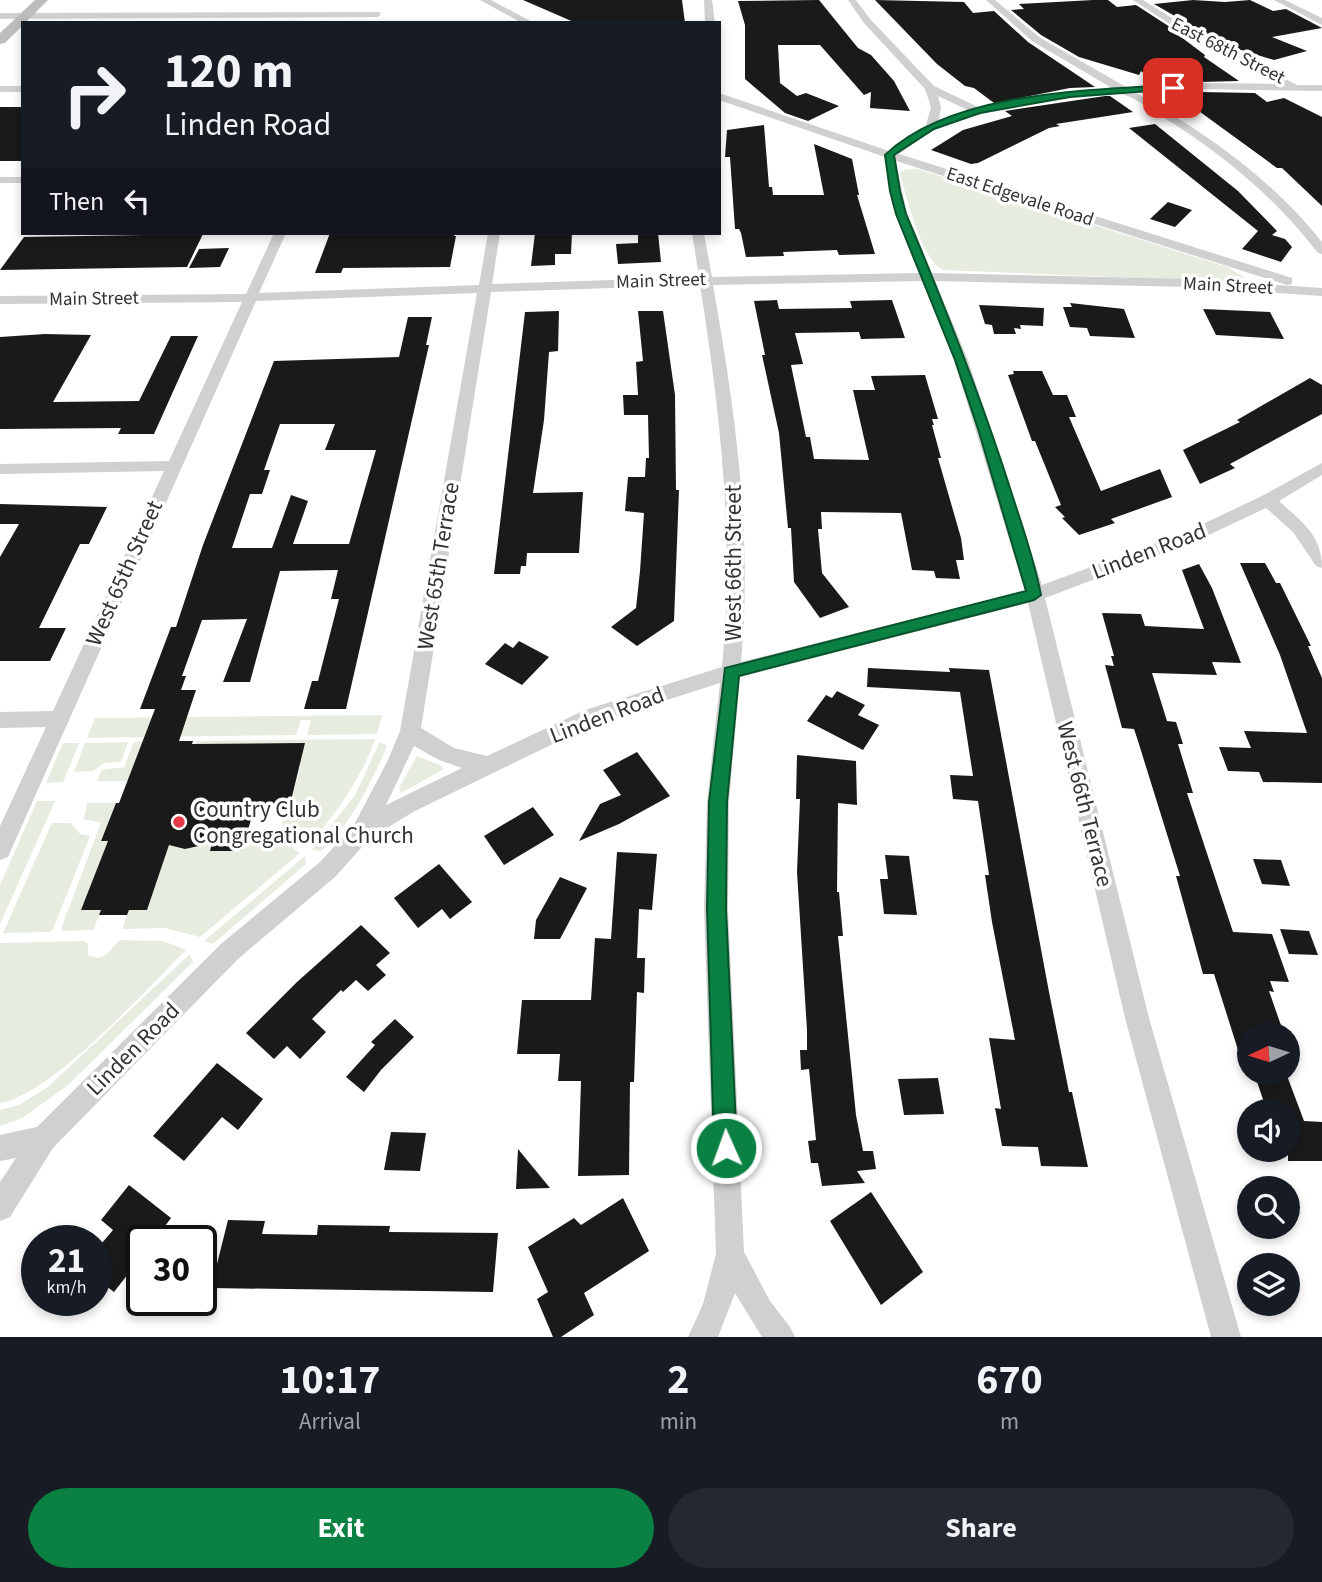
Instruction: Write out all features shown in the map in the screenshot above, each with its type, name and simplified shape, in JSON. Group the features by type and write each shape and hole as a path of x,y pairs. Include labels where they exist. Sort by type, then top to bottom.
{"main road":[{"path":"0,40 42,0"}],"street":[{"path":"484,0 526,21"},
{"path":"708,0 710,21"},
{"path":"852,0 867,21 930,88 978,111"},
{"path":"990,0 1015,23 1051,49 1185,125 1223,151 1291,210 1322,250"},
{"name":"East 68th Street","path":"1137,0 1191,34 1322,97"},
{"path":"1278,0 1322,22"},
{"path":"0,16 377,14"},
{"path":"890,155 931,127 978,111 1070,94 1199,86 1322,88"},
{"path":"930,88 936,107 931,127"},
{"path":"0,89 21,89"},
{"name":"East Edgevale Road","path":"721,97 890,155 1322,292"},
{"name":"West 66th Terrace","path":"890,155 901,214 986,432 1029,570 1137,1018 1226,1337"},
{"path":"0,180 21,180"},
{"name":"West 65th Street","path":"0,850 57,719 279,235"},
{"name":"West 65th Terrace","path":"360,833 393,771 410,731 494,235"},
{"name":"West 66th Street","path":"698,235 724,389 734,490 736,619 718,802 716,909 730,1254 760,1311 780,1337"},
{"name":"Main Street","path":"0,300 252,297 705,279 927,276 1249,286 1322,292"},
{"path":"0,469 172,466"},
{"name":"Linden Road","path":"44,1139 230,951 328,869 360,833 405,806 592,716 731,672 1034,595 1192,536 1268,500 1322,468"},
{"path":"1268,500 1299,528 1322,562"},
{"path":"0,720 57,719"},
{"path":"410,731 425,744 447,755 488,765"},
{"path":"0,1148 44,1139"},
{"path":"0,1207 44,1139"},
{"path":"703,1337 717,1307 730,1254"}],"shaded area":[{"path":"906,169 917,169 1227,267 1244,277 1236,282 943,270 928,254 916,227 900,173"},
{"path":"382,715 377,734 307,735 311,720 301,720 296,735 87,738 95,718"},
{"path":"375,739 347,796 308,846 287,831 282,822 283,809 289,808 301,765 268,765 196,744 197,741"},
{"path":"143,741 128,781 97,781 102,770 124,767 134,742"},
{"path":"128,742 121,762 104,763 93,771 74,772 85,743"},
{"path":"380,742 387,746 351,815 321,851 312,850 355,795"},
{"path":"63,743 79,743 63,782 46,783"},
{"path":"417,756 444,769 401,793 399,788"},
{"path":"37,801 55,801 0,924 0,885"},
{"path":"87,803 116,803 101,840 108,841 82,910 101,910 93,930 62,931 101,823 84,819"},
{"path":"52,823 71,823 80,834 90,836 53,929 50,932 3,933"},
{"path":"247,831 273,833 300,853 200,937 165,928 122,929 129,910 147,910 169,843 212,842 210,851"},
{"path":"305,856 306,864 213,944 204,941"},
{"path":"120,940 163,941 186,950 71,1062 21,1096 0,1103 0,943 84,941 88,944 88,955 99,958 107,954"},
{"path":"190,954 193,962 67,1086 22,1118 0,1126 0,1110 19,1105 48,1087"}],"building":[{"path":"523,0 682,0 685,21 571,21"},
{"path":"819,0 858,48 871,55 894,81 910,111 870,108 871,92 864,95 820,45 778,45 780,83 797,96 806,93 839,106 808,121 785,113 745,79 745,25 738,1"},
{"path":"875,0 964,2 973,13 994,11 1028,42 1095,87 1070,88 994,103 974,88 965,86 937,64"},
{"path":"1108,0 1117,7 1136,5 1173,29 1169,28 1239,81 1158,83 1141,71 1139,75 1079,57 1041,35 1011,10 1024,9 1019,4"},
{"path":"1193,0 1250,0 1273,11 1286,9 1322,28 1272,37 1307,51 1274,60 1225,45 1154,4"},
{"path":"1174,93 1255,93 1267,102 1284,98 1322,117 1322,206 1282,168 1277,168"},
{"path":"1110,96 1133,112 1056,124 1060,126 1049,128 978,163 971,164 931,150 963,130 1012,116 1005,111"},
{"path":"0,107 21,107 21,161 0,161"},
{"path":"1155,124 1238,191 1277,231 1272,235 1285,239 1292,247 1281,262 1242,249 1258,231 1129,128"},
{"path":"764,125 769,187 772,187 773,195 824,195 814,144 852,159 857,195 875,254 839,255 837,250 783,252 784,256 746,257 741,233 739,229 735,229 730,157 725,157 727,130"},
{"path":"1168,202 1192,210 1175,227 1150,219"},
{"path":"203,235 187,267 0,270 24,237"},
{"path":"329,235 456,236 450,267 343,268 341,273 315,273"},
{"path":"535,235 572,235 571,254 555,254 555,265 531,266"},
{"path":"638,235 658,235 661,262 618,264 616,244 638,243"},
{"path":"229,248 220,267 189,268 199,249"},
{"path":"777,300 779,309 852,308 850,301 892,300 905,338 861,339 859,332 795,333 803,364 791,365 806,437 810,437 814,459 869,460 853,390 875,390 871,376 925,375 938,419 932,419 932,425 941,458 938,458 961,538 964,560 956,560 960,579 936,578 934,571 912,570 901,513 821,512 822,529 818,529 822,573 849,607 820,618 794,582 791,528 788,528 779,433 762,355 765,355 754,301"},
{"path":"1070,303 1124,309 1135,338 1090,336 1087,328 1070,327 1063,307 1072,307"},
{"path":"979,305 1044,308 1043,326 1020,325 1021,329 1014,328 1016,334 994,334 992,325 985,324"},
{"path":"1203,309 1270,312 1284,339 1216,335"},
{"path":"559,311 558,351 549,352 544,420 533,493 583,492 579,553 527,553 526,566 521,566 520,574 494,574 525,312"},
{"path":"638,311 663,311 675,395 676,490 679,490 674,621 637,646 611,627 636,608 640,571 644,513 625,511 628,477 645,477 646,458 649,458 648,415 624,415 623,395 638,395 636,362 643,361"},
{"path":"408,317 432,317 426,345 429,345 346,709 304,709 312,681 318,681 339,599 331,599 338,570 280,571 250,682 223,682 247,619 202,620 182,676 186,676 181,690 196,690 179,741 193,741 192,744 305,743 289,809 254,809 242,851 210,851 212,843 185,849 169,845 147,910 129,910 127,915 99,915 101,910 81,910 108,841 101,841 116,803 119,803 155,709 140,709 171,627 176,627 203,545 274,361 399,357","holes":["280,424 335,424 325,450 376,450 349,544 293,544 308,501 291,495 272,548 232,548 250,494 262,494 270,470 264,470"]},
{"path":"91,335 53,402 139,401 171,336 198,336 154,434 118,434 121,428 0,429 0,337"},
{"path":"1013,371 1042,371 1053,395 1067,395 1076,417 1069,417 1101,491 1160,469 1172,497 1111,519 1115,523 1079,535 1055,507 1061,505 1035,441 1032,441 1008,375 1014,374"},
{"path":"1310,378 1322,385 1322,414 1230,464 1235,468 1200,484 1183,450 1240,422 1237,420"},
{"path":"0,504 107,507 89,544 80,544 39,628 66,628 50,661 0,661 0,557 19,524 0,524"},
{"path":"1240,563 1265,563 1276,583 1280,583 1311,646 1308,646 1322,678 1322,783 1263,782 1259,772 1228,771 1219,747 1251,748 1244,731 1307,733 1280,655"},
{"path":"1199,564 1212,588 1241,663 1212,662 1217,675 1152,673 1167,721 1176,722 1183,744 1178,744 1193,793 1187,793 1233,932 1272,934 1289,982 1270,981 1274,992 1269,991 1280,1022 1237,1022 1237,1047 1214,974 1203,974 1176,876 1180,876 1138,741 1134,729 1122,728 1105,665 1114,666 1111,656 1114,656 1102,613 1141,614 1145,626 1204,629 1182,570"},
{"path":"519,641 549,657 522,685 485,664 505,643 513,648"},
{"path":"868,668 950,672 949,668 989,670 1049,992 1069,1092 1072,1092 1088,1167 1041,1166 1038,1147 1002,1146 995,1108 1001,1109 989,1038 1015,1040 992,922 985,875 989,875 978,801 953,799 950,775 973,776 960,692 867,687"},
{"path":"837,691 865,705 858,715 879,725 863,750 807,721 826,695 832,698"},
{"path":"637,752 670,796 619,824 579,841 600,804 621,795 603,770"},
{"path":"797,755 856,761 857,805 838,803 837,892 843,936 838,936 856,1115 863,1151 873,1151 876,1169 857,1171 865,1183 822,1186 818,1163 811,1163 808,1141 816,1140 809,1069 801,1070 800,1050 807,1050 807,1030 797,872 800,799 796,799"},
{"path":"533,807 554,835 504,865 484,836"},
{"path":"617,852 657,854 652,910 639,909 637,958 645,958 644,993 637,992 634,1082 630,1082 629,1175 578,1176 581,1081 558,1081 560,1054 517,1054 522,1000 591,1000 595,938 611,939"},
{"path":"885,855 909,856 917,915 884,914 880,879 888,879"},
{"path":"1253,859 1281,860 1290,886 1262,884"},
{"path":"439,864 472,902 450,919 442,909 418,928 394,898"},
{"path":"560,877 587,888 560,939 534,939 536,920"},
{"path":"361,925 390,953 376,965 386,975 368,991 356,980 343,992 341,990 312,1019 326,1032 300,1059 287,1046 274,1059 246,1033 297,982"},
{"path":"1280,929 1309,931 1318,955 1289,954"},
{"path":"395,1019 414,1037 381,1070 364,1092 346,1077 375,1045 371,1042"},
{"path":"217,1063 263,1099 238,1130 222,1117 184,1161 153,1136"},
{"path":"938,1078 944,1114 904,1115 898,1079"},
{"path":"1258,1085 1290,1085 1296,1099 1263,1099"},
{"path":"1300,1110 1304,1121 1322,1122 1322,1161 1300,1161"},
{"path":"391,1132 426,1133 420,1171 384,1170"},
{"path":"518,1149 550,1188 516,1189"},
{"path":"129,1185 171,1218 166,1225 126,1225 126,1277 114,1292 113,1230 112,1225 101,1220"},
{"path":"871,1192 923,1272 881,1305 830,1221"},
{"path":"623,1198 649,1251 584,1293 594,1315 561,1337 553,1337 537,1299 548,1292 528,1247 574,1218 581,1225"},
{"path":"228,1220 265,1221 262,1234 317,1235 318,1225 390,1226 389,1232 498,1233 493,1292 217,1288 217,1264"}],"place":[{"name":"Country Club Congregational Church","path":"179,822"}],"route":[{"path":"726,1148 716,909 718,802 731,672 1034,595 1007,499 961,360 901,214 890,155 931,127 966,114 1016,102 1123,89 1173,88"}]}
